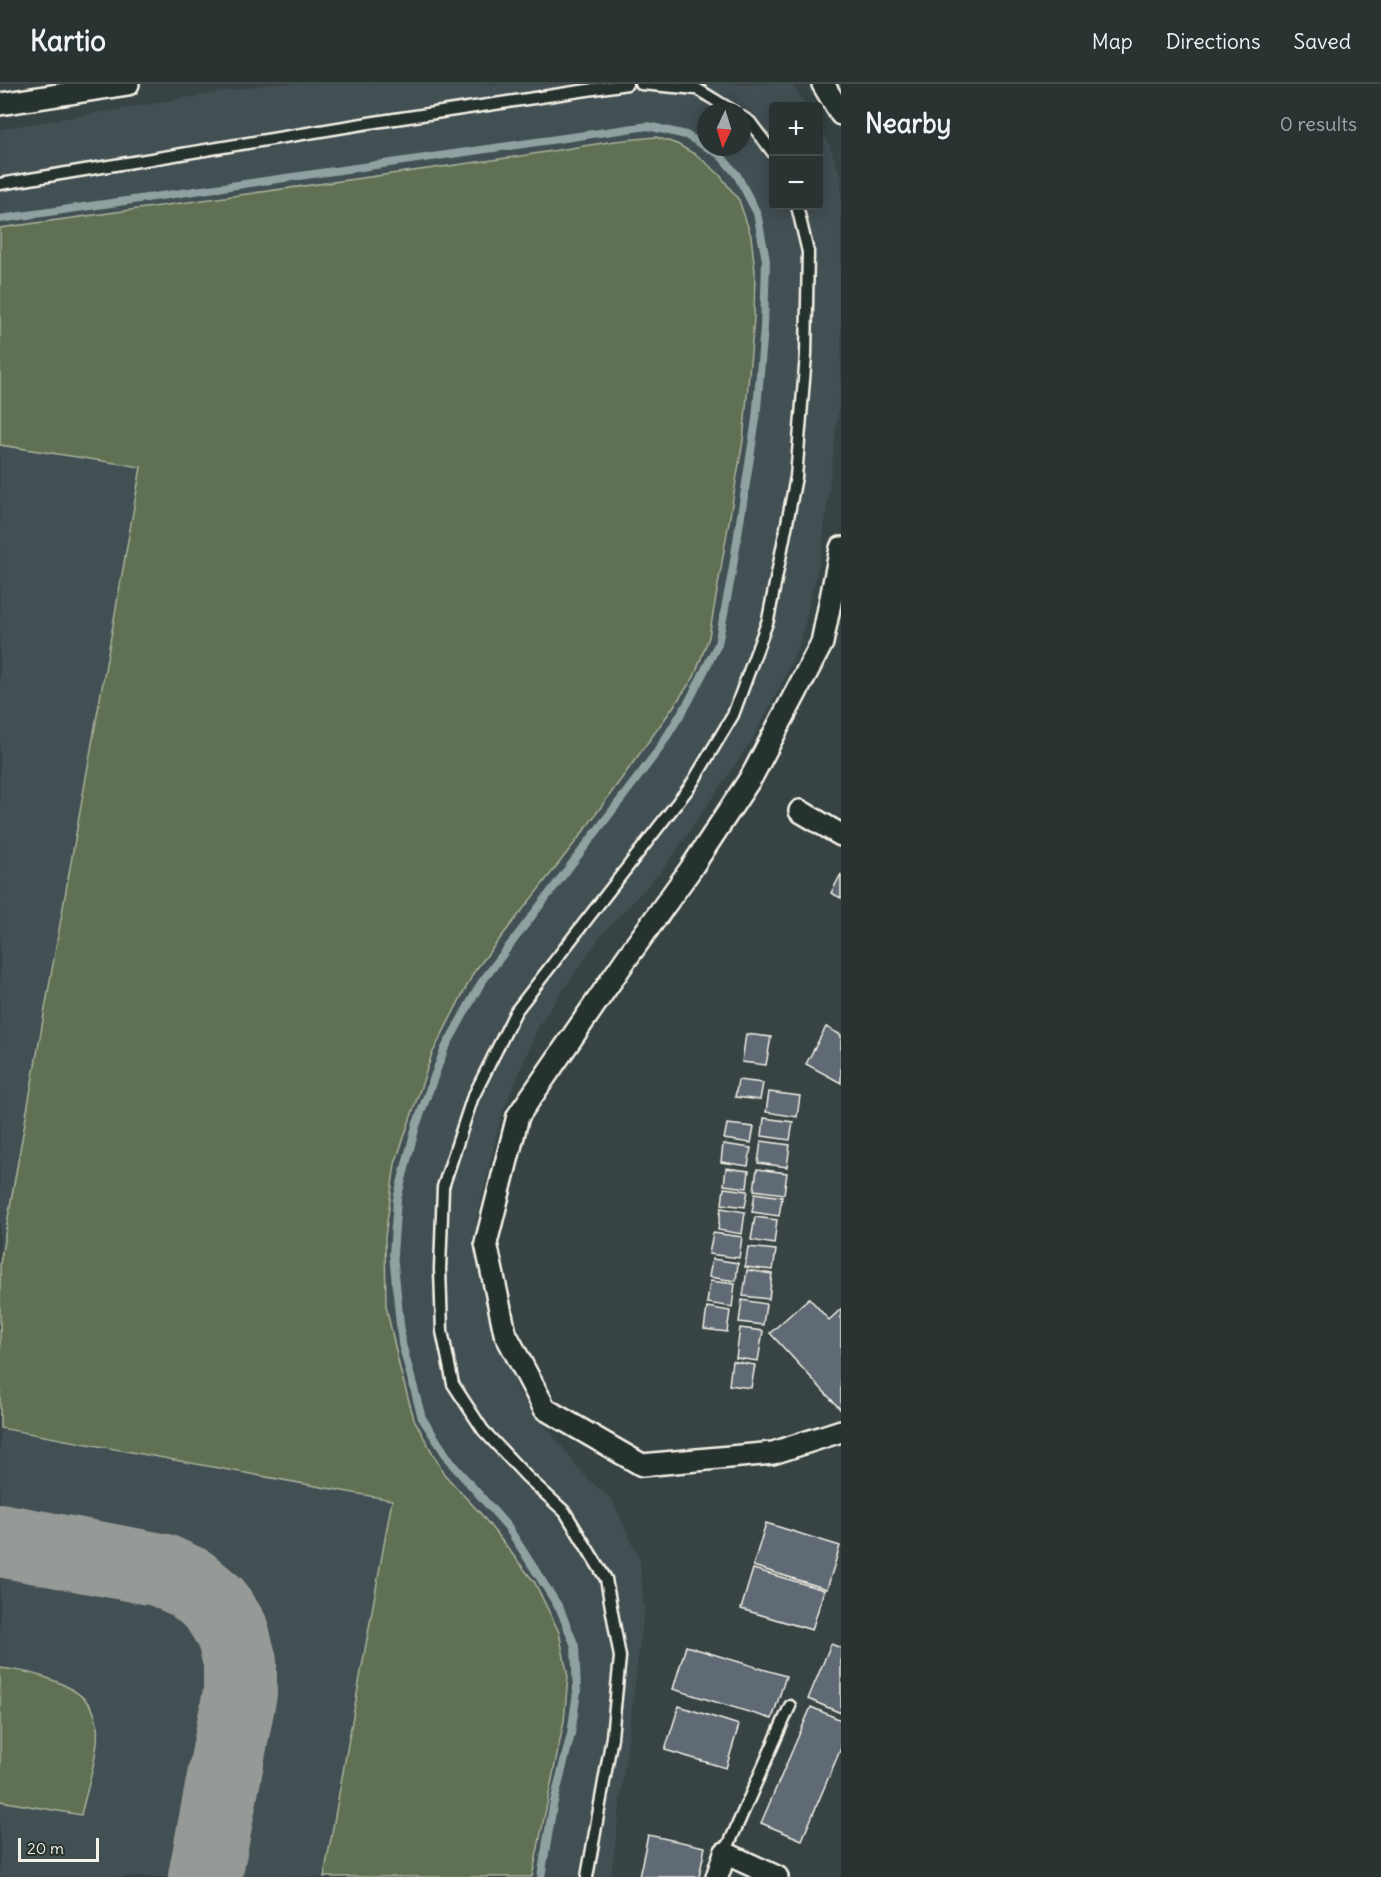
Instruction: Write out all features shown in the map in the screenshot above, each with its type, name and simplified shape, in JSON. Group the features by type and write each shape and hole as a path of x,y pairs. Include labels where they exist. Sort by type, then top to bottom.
{"street":[{"path":"0,105 35,92 128,84"},
{"path":"823,84 841,114"},
{"path":"841,548 822,643 752,776 690,870 518,1116 486,1243 505,1333 544,1409 642,1465 773,1454 841,1431"},
{"path":"801,811 841,835"},
{"path":"717,1877 725,1852 777,1877"}],"lane":[{"path":"0,184 375,122 627,84"},
{"path":"641,84 697,89 718,102"},
{"path":"751,123 769,147"},
{"path":"587,1877 612,1737 620,1657 606,1579 565,1512 526,1476 483,1430 453,1383 442,1331 440,1269 443,1187 472,1099 516,1011 691,785 734,715 768,620 796,477 806,355 808,252 797,210"},
{"path":"725,1852 789,1706"}],"shaded area":[{"path":"269,84 791,84 804,102 769,102 769,210 823,210 823,132 841,178 841,388 822,549 801,640 783,682 752,740 665,867 600,937 539,1025 501,1117 476,1223 490,1320 520,1394 586,1477 612,1500 640,1560 644,1610 611,1877 0,1877 0,129"}],"green space":[{"path":"656,137 677,144 698,156 719,174 739,200 751,236 755,271 754,319 743,441 709,637 694,677 669,713 580,836 474,972 432,1054 395,1164 385,1237 386,1306 414,1419 444,1474 481,1514 535,1583 559,1632 568,1677 564,1721 532,1877 324,1877 392,1500 0,1428 0,1263 141,467 0,445 0,228"},
{"path":"0,1668 59,1682 85,1699 93,1711 97,1724 97,1746 81,1815 0,1801"}],"building":[{"path":"841,874 841,898 831,893"},
{"path":"826,1027 841,1035 841,1083 806,1064"},
{"path":"746,1034 771,1037 766,1065 742,1062"},
{"path":"738,1080 763,1083 760,1100 735,1097"},
{"path":"769,1092 800,1096 797,1117 766,1112"},
{"path":"764,1118 793,1122 790,1140 762,1136"},
{"path":"727,1124 754,1127 751,1143 724,1139"},
{"path":"761,1141 790,1145 787,1167 758,1163"},
{"path":"723,1144 751,1148 748,1166 721,1162"},
{"path":"726,1168 749,1171 747,1188 724,1185"},
{"path":"757,1169 787,1173 784,1194 754,1190"},
{"path":"724,1188 748,1191 745,1207 722,1204"},
{"path":"755,1193 782,1197 779,1216 752,1212"},
{"path":"721,1208 745,1212 742,1234 718,1230"},
{"path":"755,1217 777,1220 774,1244 751,1240"},
{"path":"713,1233 742,1237 739,1258 709,1254"},
{"path":"748,1247 776,1250 773,1270 745,1267"},
{"path":"712,1259 738,1263 736,1281 709,1277"},
{"path":"747,1270 772,1274 769,1299 743,1296"},
{"path":"710,1281 735,1284 732,1307 707,1303"},
{"path":"809,1298 829,1320 841,1309 841,1410 770,1333"},
{"path":"742,1300 766,1304 763,1325 739,1322"},
{"path":"707,1307 730,1311 727,1332 704,1329"},
{"path":"740,1328 763,1331 758,1361 736,1358"},
{"path":"732,1361 755,1365 751,1388 729,1385"},
{"path":"766,1523 840,1546 827,1589 753,1566"},
{"path":"753,1569 824,1590 812,1630 741,1609"},
{"path":"831,1644 841,1648 841,1713 808,1699"},
{"path":"686,1646 786,1676 772,1719 673,1689"},
{"path":"679,1706 739,1725 726,1768 665,1750"},
{"path":"811,1707 841,1720 841,1748 802,1840 761,1823"},
{"path":"648,1835 705,1847 699,1877 639,1877"}],"waterway":[{"path":"0,219 648,126 686,135 720,155 737,175 757,213 766,260 764,328 756,419 732,573 718,644 689,701 657,752 481,983 444,1050 416,1126 397,1199 393,1254 402,1344 422,1418 452,1464 507,1526 560,1609 575,1646 577,1692 571,1734 553,1806 541,1877"}],"taxiway":[{"path":"0,1540 161,1570 190,1583 215,1604 232,1631 240,1662 240,1693 205,1877"}]}
